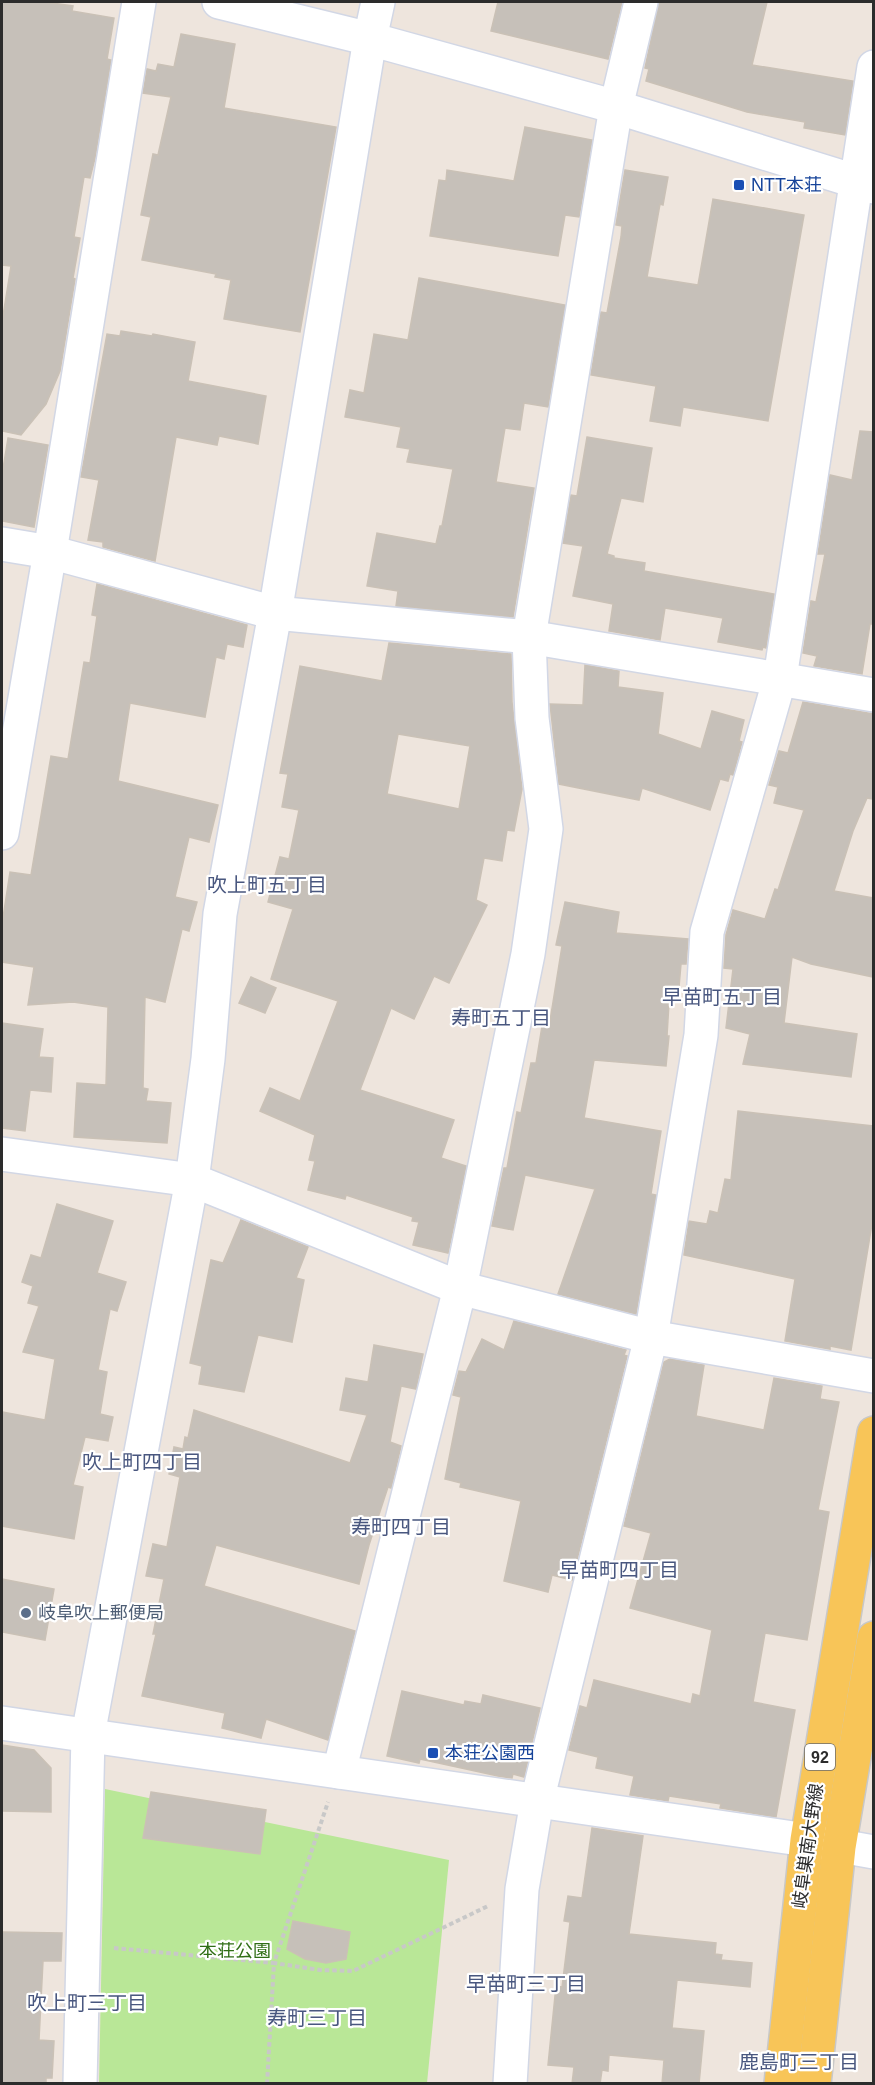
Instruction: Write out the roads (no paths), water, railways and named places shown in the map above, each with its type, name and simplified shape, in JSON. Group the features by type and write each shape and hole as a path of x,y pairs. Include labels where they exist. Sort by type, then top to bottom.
{"main road":[{"name":"岐阜巣南大野線","path":"781,2084 807,1840 873,1433"},
{"name":"岐阜巣南大野線","path":"814,2084 839,1847 873,1638"}],"street":[{"path":"2,833 139,2"},
{"path":"219,2 370,39 615,107 865,184"},
{"path":"80,2084 88,1735 192,1180 208,1059 220,914 275,613 378,2"},
{"path":"339,1772 460,1288 528,954 546,829 532,718 529,638 615,107 640,2"},
{"path":"510,2084 522,1889 537,1801 651,1336 701,1035 707,932 780,678 865,184 873,67"},
{"path":"2,544 50,552 275,613 529,638 873,695"},
{"path":"2,1154 192,1180 460,1288 651,1336 873,1376"},
{"path":"2,1723 807,1840 873,1852"}],"place":[{"name":"NTT本荘","path":"739,185"},
{"name":"岐阜吹上郵便局","path":"26,1613"},
{"name":"本荘公園西","path":"433,1753"}],"district":[{"name":"吹上町五丁目","path":"267,885"},
{"name":"早苗町五丁目","path":"722,997"},
{"name":"寿町五丁目","path":"501,1018"},
{"name":"吹上町四丁目","path":"142,1462"},
{"name":"寿町四丁目","path":"401,1527"},
{"name":"早苗町四丁目","path":"619,1570"},
{"name":"早苗町三丁目","path":"526,1984"},
{"name":"吹上町三丁目","path":"87,2003"},
{"name":"寿町三丁目","path":"317,2018"},
{"name":"鹿島町三丁目","path":"799,2062"}],"park label":[{"name":"本荘公園","path":"235,1951"}]}
